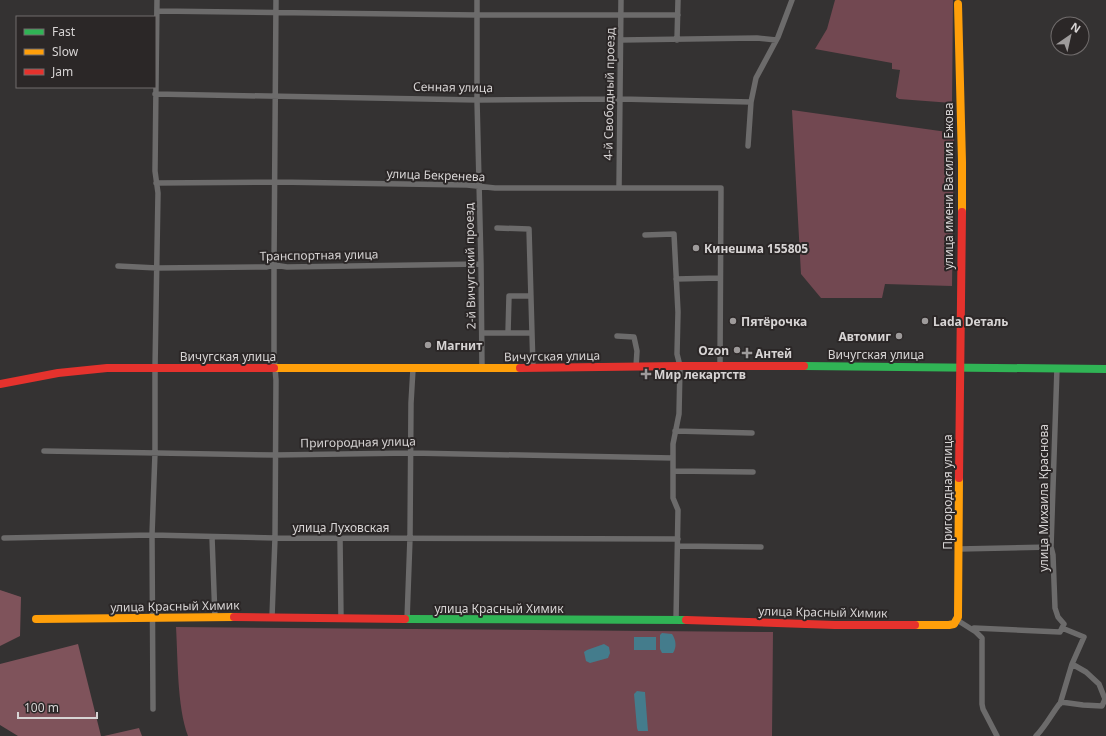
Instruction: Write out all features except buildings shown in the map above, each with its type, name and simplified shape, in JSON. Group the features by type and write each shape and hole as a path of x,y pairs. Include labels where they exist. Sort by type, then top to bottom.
{"street":[{"path":"156,16 157,0"},
{"path":"272,617 275,538 276,368 274,265 276,182 276,0"},
{"name":"2-й Вичугский проезд","path":"477,0 477,100 482,264 482,369"},
{"name":"4-й Свободный проезд","path":"619,188 621,0"},
{"path":"678,0 678,40"},
{"path":"748,146 751,102 758,72 776,40 792,0"},
{"name":"улица имени Василия Ежова","path":"958,4 962,162 959,367"},
{"path":"156,11 477,15 678,15"},
{"path":"621,40 757,38 776,40"},
{"path":"153,709 152,535 155,453 158,193 156,183 155,88"},
{"name":"Сенная улица","path":"155,94 477,100 620,99 751,102"},
{"name":"улица Бекренева","path":"156,183 276,182 467,184 495,188 721,188 720,278"},
{"path":"497,228 529,229 533,368"},
{"path":"645,236 674,234 677,354 680,366 679,414 673,444 673,498 678,510 676,620"},
{"name":"Транспортная улица","path":"118,266 157,268 266,267 274,265 287,267 482,264"},
{"path":"676,279 720,278 720,366"},
{"path":"508,333 510,296 531,296"},
{"path":"482,333 532,333"},
{"path":"617,336 634,337 637,351 636,367"},
{"name":"Вичугская улица","path":"0,384 83,370 155,368 482,369 720,366 1106,369"},
{"name":"Пригородная улица","path":"958,618 959,367"},
{"name":"улица Михаила Краснова","path":"1057,368 1052,547 1055,608 1063,626"},
{"path":"407,620 413,369"},
{"path":"675,431 752,433"},
{"name":"Пригородная улица","path":"44,451 275,455 411,452 673,458"},
{"path":"673,471 753,472"},
{"name":"улица Луховская","path":"4,538 152,535 275,538 678,539"},
{"path":"212,537 214,618"},
{"path":"340,538 341,620"},
{"path":"678,546 761,547"},
{"path":"959,550 1052,547"},
{"name":"улица Красный Химик","path":"36,619 272,617 341,620 676,620 835,625 948,625 954,624 958,618"},
{"path":"958,618 982,638 982,704 997,736"},
{"path":"974,628 1060,632 1063,626 1084,637 1072,664 1060,704 1043,729 1036,736"},
{"path":"1060,704 1061,702 1102,706 1105,699 1099,684 1086,672 1072,664"}],"shaded area":[{"path":"835,0 953,0 952,103 899,99 896,95 900,70 892,69 892,63 815,49 827,29"},
{"path":"792,110 954,133 952,286 885,284 882,298 821,298 801,274"},
{"path":"0,590 21,597 20,636 0,646"},
{"path":"176,627 773,632 772,736 188,736 184,724 180,697"},
{"path":"78,644 101,736 18,736 0,725 0,664"},
{"path":"139,728 142,736 104,736"}],"water":[{"path":"662,633 672,634 675,641 673,653 662,653 660,649 660,635"},
{"path":"634,637 656,637 656,650 634,650"},
{"path":"604,644 609,647 610,653 608,658 590,663 586,661 584,652"},
{"path":"637,691 645,692 648,731 638,731 637,728 634,694"}],"traffic: fast":[{"path":"804,366 1106,369"},
{"path":"405,619 686,620"}],"traffic: slow":[{"path":"958,4 962,212"},
{"path":"274,368 520,368"},
{"path":"915,625 949,625 954,624 958,617 959,478"},
{"path":"36,619 234,617"}],"traffic: jam":[{"path":"959,478 962,212"},
{"path":"520,368 804,366"},
{"path":"0,384 58,373 107,368 274,368"},
{"path":"234,617 405,619"},
{"path":"686,620 835,625 915,625"}],"place":[{"name":"Кинешма 155805","path":"696,248"},
{"name":"Пятёрочка","path":"733,321"},
{"name":"Lada Dеталь","path":"925,321"},
{"name":"Автомиг","path":"899,336"},
{"name":"Магнит","path":"428,345"},
{"name":"Ozon","path":"737,350"},
{"name":"Антей","path":"747,353"},
{"name":"Мир лекартств","path":"646,374"}]}
